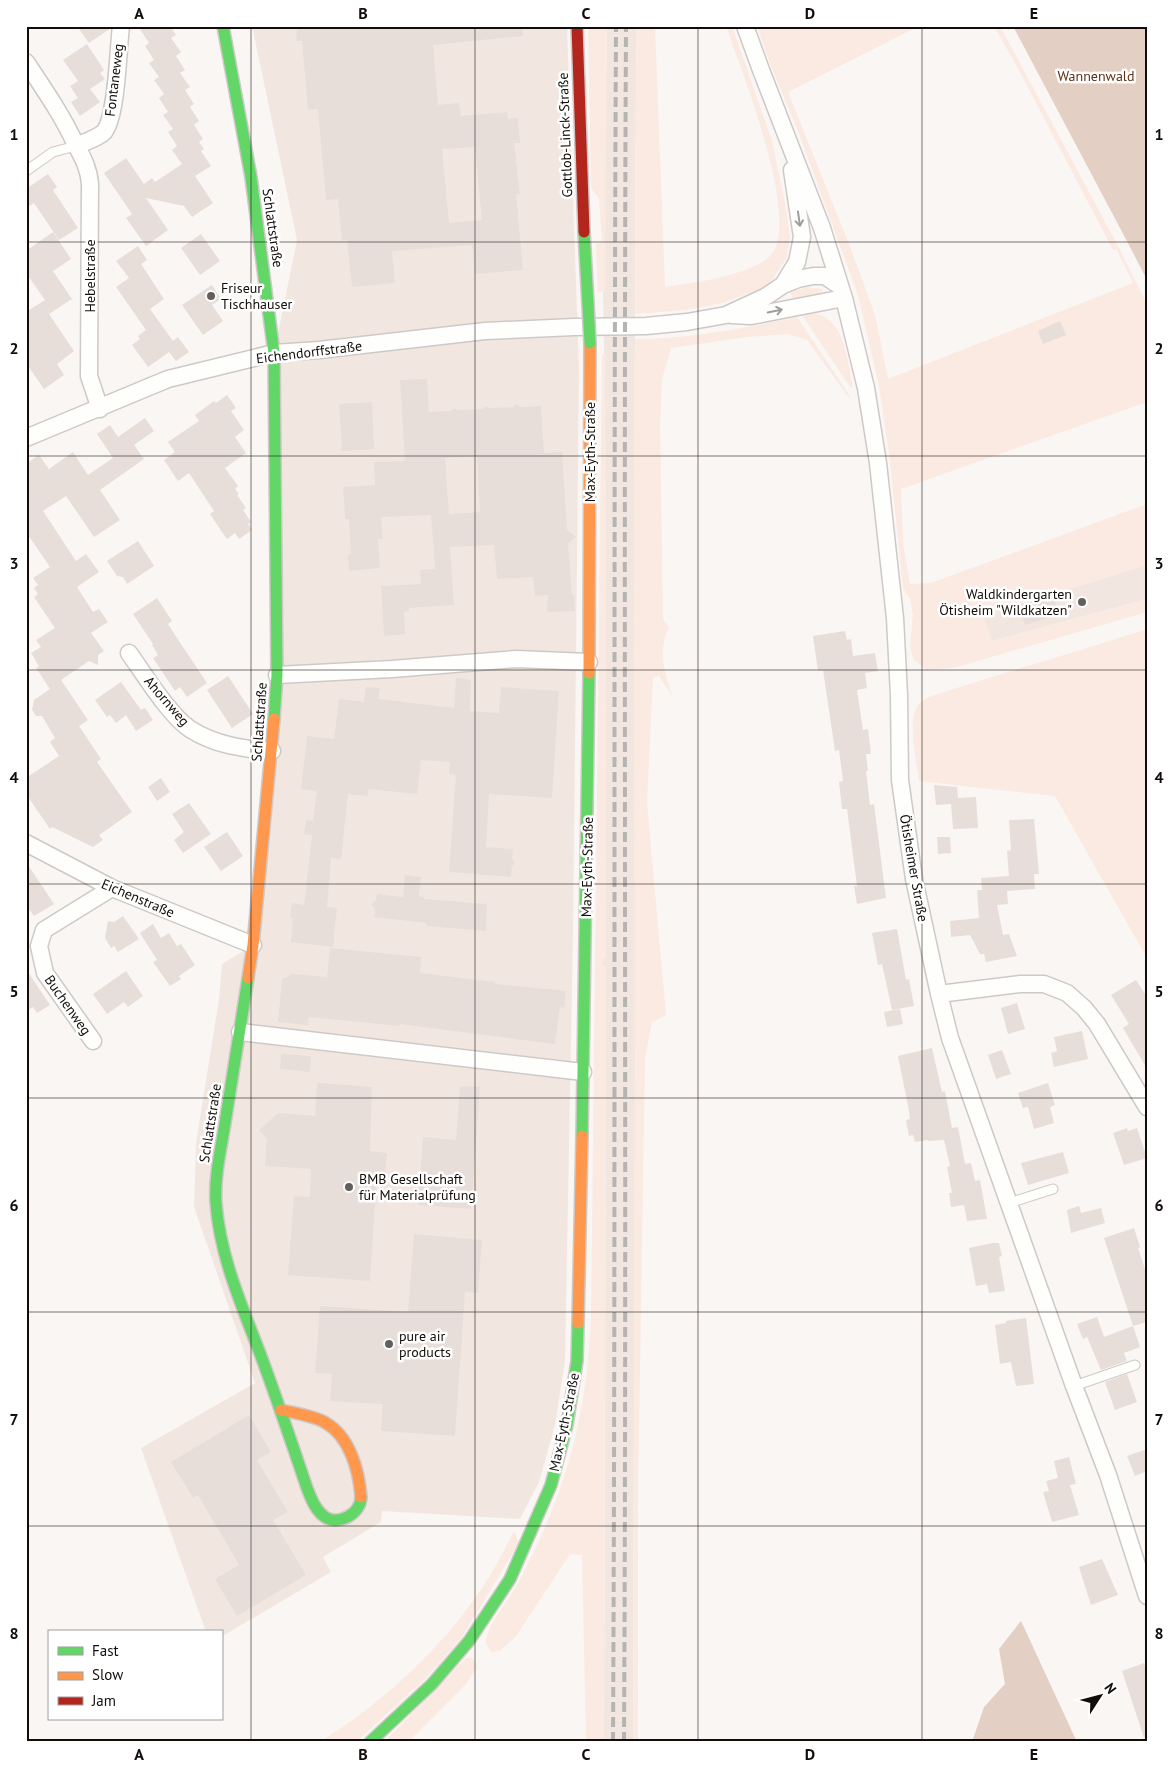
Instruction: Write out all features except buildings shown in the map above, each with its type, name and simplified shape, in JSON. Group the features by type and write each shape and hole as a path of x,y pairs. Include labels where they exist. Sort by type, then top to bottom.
{"street":[{"name":"Fontaneweg","path":"76,146 102,134 108,126 116,88 121,26"},
{"name":"Schlattstraße","path":"223,26 251,177 274,353 277,675 272,751 253,946 218,1167 216,1202 222,1244 232,1280 281,1410 312,1502 325,1517 338,1520 348,1517 356,1510 361,1501 360,1486 352,1455 339,1433 325,1422 281,1410"},
{"name":"Gottlob-Linck-Straße","path":"578,26 581,175 586,243"},
{"path":"746,26 786,136 802,237 797,262 783,285"},
{"name":"Hebelstraße","path":"26,62 71,132 76,146 88,167 90,184 89,376 100,409"},
{"name":"Ötisheimer Straße","path":"786,136 822,228 842,292 866,388 878,463 894,618 899,695 900,780 914,879 939,994 950,1038 1074,1386 1108,1475 1147,1596"},
{"name":"Max-Eyth-Straße","path":"370,1742 432,1684 468,1641 510,1579 551,1485 567,1425 577,1361 589,662 590,343 586,243"},
{"path":"726,314 765,297 783,285 813,276 825,276 842,292"},
{"path":"726,314 751,316 842,292"},
{"name":"Eichendorffstraße","path":"26,438 100,409 168,379 274,353 319,350 476,332 574,327 646,326 687,322 726,314"},
{"name":"Ahornweg","path":"129,654 166,705 188,728 216,742 245,749 272,751"},
{"path":"277,675 392,669 516,659 589,662"},
{"name":"Eichenstraße","path":"26,843 112,888 253,946"},
{"name":"Buchenweg","path":"93,1041 45,972 39,946 44,930 112,888"},
{"path":"939,994 1020,984 1044,984 1068,993 1084,1008 1096,1024 1147,1107"},
{"path":"240,1032 583,1072"}],"lane":[{"path":"26,171 53,152 76,146"},
{"path":"1009,1203 1052,1189"},
{"path":"1074,1386 1135,1364"}],"shaded area":[{"path":"252,26 567,26 579,368 573,937 565,1361 555,1425 539,1482 520,1519 382,1511 381,1522 323,1557 331,1572 222,1636 222,1630 205,1630 141,1448 255,1383 194,1207 196,1143 219,999 222,964 253,945 272,751 274,353 297,240"},
{"path":"588,26 607,26 605,291 598,292 596,244 602,243 599,199 591,187"},
{"path":"607,26 636,26 633,1742 604,1742 606,966 603,966 603,958 606,958 605,355 603,291"},
{"path":"636,26 655,26 665,287 720,278 749,269 770,256 778,238 779,212 774,180 755,108 726,26 732,26 772,141 786,208 790,238 786,259 772,280 760,289 723,303 686,310 635,314"},
{"path":"757,26 919,26 788,92 849,244 875,315 888,379 1133,283 1117,250 1113,250 994,26 1000,26 1147,304 1147,402 901,489 903,543 910,584 931,583 1147,504 1147,565 983,615 992,641 1147,599 1147,612 957,667 927,670 914,660 910,647 913,615 910,598 903,588 890,461 879,385 858,295"},
{"path":"807,287 822,289 823,291 819,294 794,301 790,292"},
{"path":"800,312 815,313 826,318 835,326 845,348 853,387 850,387"},
{"path":"797,317 848,393 850,399 807,340 788,334 747,337 671,348 662,379 660,425 663,619 669,627 663,644 663,661 672,696 659,676 653,677 647,803 666,1015 652,1022 645,1058 638,1495 638,1742 633,1742 635,339 696,335"},
{"path":"602,354 605,354 606,958 603,959 603,966 606,966 604,1742 586,1742 582,1555 570,1554 516,1636 501,1650 492,1652 487,1646 486,1641 491,1625 522,1577 557,1498 581,1412 589,1351 591,1319"},
{"name":"Waldkindergarten Ötisheim \"Wildkatzen\"","path":"1147,565 1147,599 992,641 982,615"},
{"path":"1147,629 1147,958 1055,796 919,781 913,719 920,703 929,697"},
{"path":"514,1531 519,1543 462,1637 425,1679 356,1742 319,1742 365,1711 387,1693 409,1674 449,1632 482,1588"},
{"path":"466,1658 471,1658 475,1661 477,1667 466,1684 408,1742 384,1742"}],"green space":[{"name":"Wannenwald","path":"1013,26 1147,26 1147,280 1129,245"},
{"path":"1021,1621 1077,1742 972,1742 984,1707 1005,1684 999,1649"}],"railway":[{"path":"613,1742 616,26"},
{"path":"624,1742 626,26"}],"traffic: fast":[{"path":"223,26 251,177 274,353 277,675 274,719"},
{"path":"584,232 588,304"},
{"path":"588,304 590,343"},
{"path":"582,1136 589,673"},
{"path":"248,978 216,1182 216,1203 222,1243 239,1300 314,1504 325,1517 336,1520 348,1517 353,1513 357,1509 361,1497"},
{"path":"370,1742 432,1684 469,1641 510,1579 551,1485 567,1425 577,1361 578,1323"}],"traffic: slow":[{"path":"589,673 590,343"},
{"path":"248,978 253,945 274,719"},
{"path":"578,1323 582,1136"},
{"path":"281,1410 316,1418 334,1429 352,1455 361,1497"}],"traffic: jam":[{"path":"577,26 584,232"}],"place":[{"name":"Friseur Tischhauser","path":"211,296"},
{"name":"Waldkindergarten Ötisheim \"Wildkatzen\"","path":"1082,602"},
{"name":"BMB Gesellschaft für Materialprüfung","path":"349,1187"},
{"name":"pure air products","path":"389,1344"}]}
